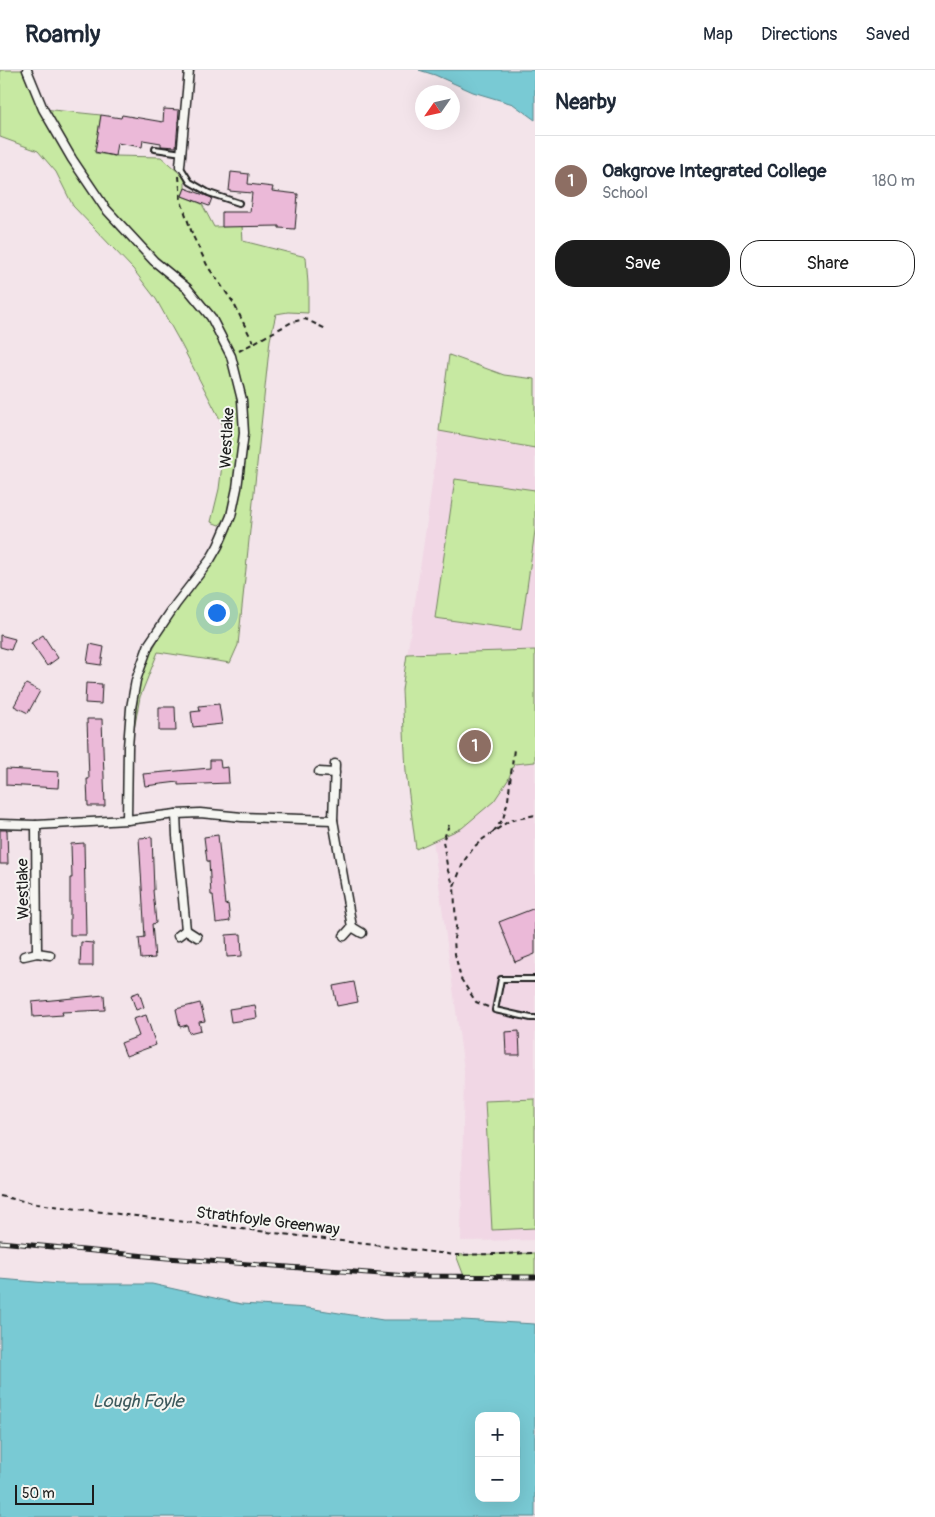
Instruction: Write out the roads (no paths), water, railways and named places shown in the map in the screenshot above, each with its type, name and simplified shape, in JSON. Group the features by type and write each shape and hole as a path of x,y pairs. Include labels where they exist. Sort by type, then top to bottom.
{"street":[{"name":"Westlake","path":"27,70 42,109 72,159 105,208 154,261 187,288 211,317 231,356 242,400 244,433 237,488 230,516 218,546 203,571 176,604 149,644 136,680 131,708 128,748 127,820"},
{"path":"180,166 190,70"},
{"path":"335,764 333,820 352,927 362,933"},
{"path":"318,772 334,773"},
{"path":"0,824 36,825 127,820 200,813 242,817 333,820"},
{"path":"176,814 186,930"},
{"name":"Westlake","path":"36,825 37,953"},
{"path":"344,936 352,927"},
{"path":"178,936 186,930"},
{"path":"186,930 197,937"},
{"path":"24,956 37,953 50,955"}],"lane":[{"path":"155,149 182,153"},
{"path":"180,166 190,182 209,193 239,203"},
{"path":"535,979 501,979 495,1010 535,1018"}],"water":[{"path":"419,70 535,70 535,120 513,104 473,92"},
{"name":"Lough Foyle","path":"0,1279 59,1284 152,1284 241,1304 308,1308 383,1320 462,1320 535,1324 535,1517 0,1517"}],"railway":[{"path":"0,1242 167,1258 408,1276 535,1277"}],"place":[{"name":"Oakgrove Integrated College","path":"475,746"}]}
